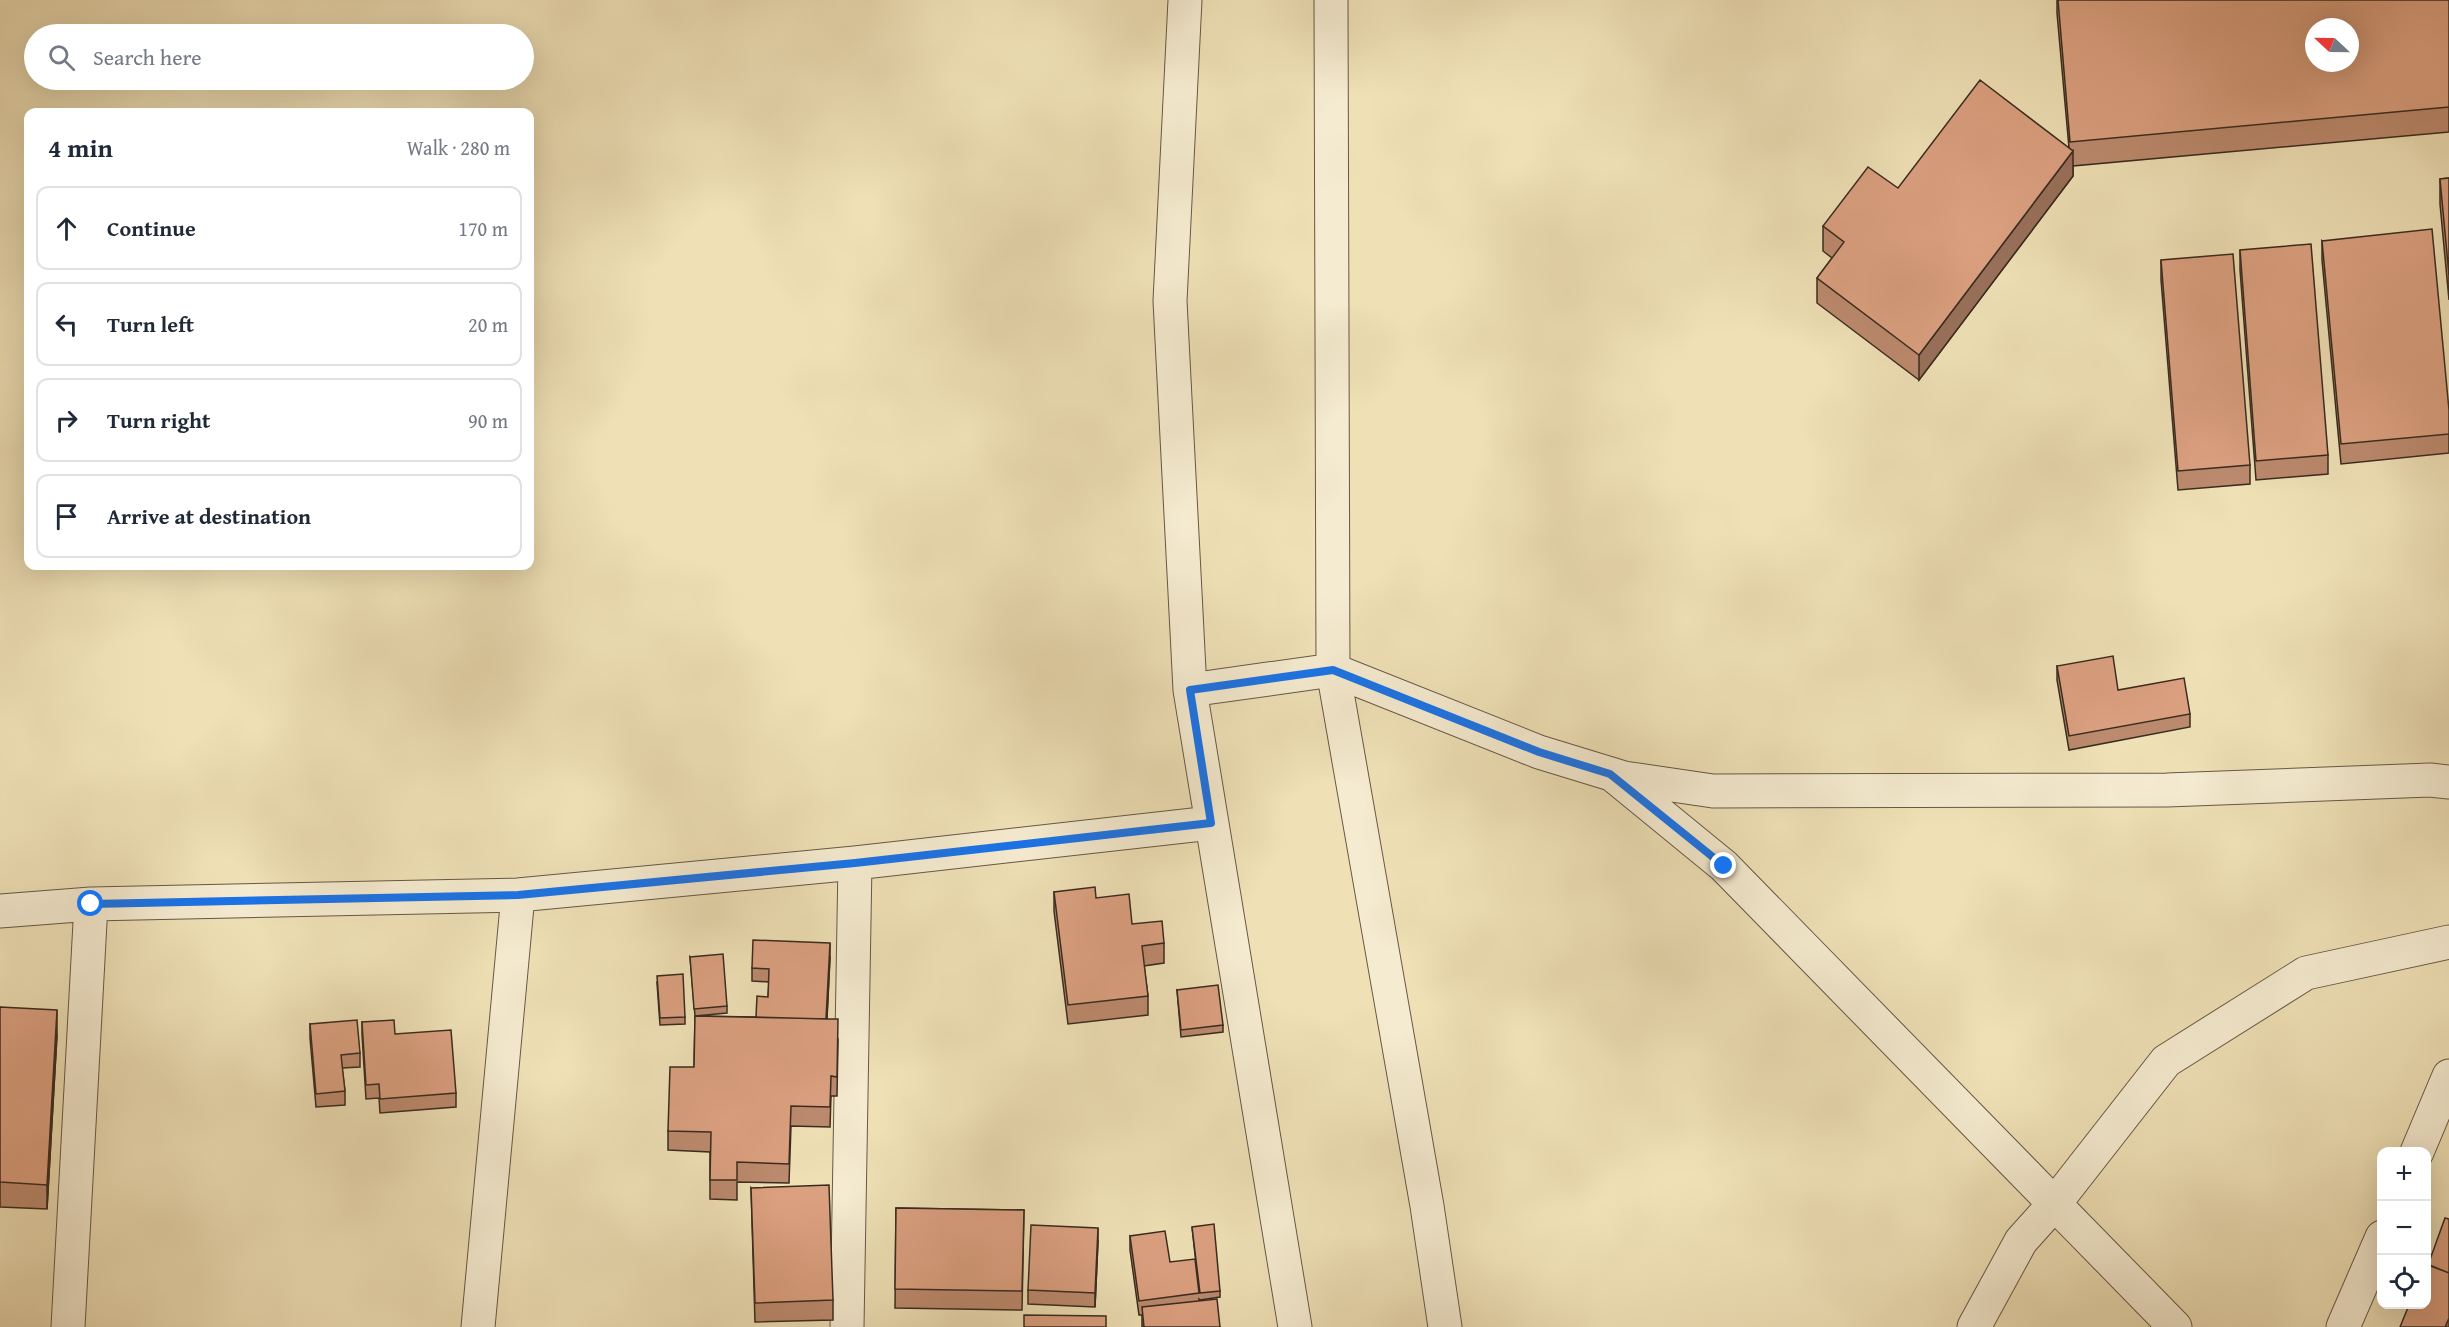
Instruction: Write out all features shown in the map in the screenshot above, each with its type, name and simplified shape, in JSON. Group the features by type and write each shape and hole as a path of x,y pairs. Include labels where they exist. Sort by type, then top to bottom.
{"street":[{"path":"1185,0 1170,301 1190,690 1295,1327"},
{"path":"1331,0 1333,670 1427,1206 1445,1327"},
{"path":"1190,690 1333,670 1539,752 1624,778 1713,791 2167,790 2430,780 2449,782"},
{"path":"1610,774 1724,866 2175,1327"},
{"path":"0,911 91,904 518,895 855,863 1211,823"},
{"path":"847,1327 855,863"},
{"path":"478,1327 518,895"},
{"path":"68,1327 91,904"},
{"path":"1974,1327 2021,1240 2055,1203 2166,1061 2306,973 2449,942"},
{"path":"2419,1147 2449,1076"},
{"path":"2343,1327 2377,1249"}],"building":[{"path":"2058,0 2449,0 2449,107 2070,142"},
{"path":"1980,80 2073,151 1919,355 1817,278 1844,242 1823,226 1868,167 1898,188"},
{"path":"2449,178 2449,275 2440,179"},
{"path":"2432,229 2449,410 2449,434 2341,444 2322,241"},
{"path":"2311,244 2328,455 2256,461 2240,250"},
{"path":"2233,254 2250,465 2178,471 2161,260"},
{"path":"2113,656 2118,690 2184,678 2190,714 2069,736 2057,666"},
{"path":"1095,887 1096,898 1129,894 1132,924 1162,921 1164,943 1142,946 1148,996 1068,1005 1054,892"},
{"path":"753,940 830,943 826,1019 756,1017 757,996 768,997 769,969 752,968"},
{"path":"723,954 727,1006 694,1009 690,957"},
{"path":"683,974 685,1017 660,1018 657,976"},
{"path":"1218,985 1223,1025 1181,1030 1177,990"},
{"path":"0,1007 57,1010 47,1185 0,1182"},
{"path":"695,1016 838,1019 837,1077 831,1076 830,1107 791,1106 789,1164 737,1162 737,1180 710,1180 711,1132 668,1131 670,1067 694,1067"},
{"path":"357,1020 360,1053 341,1055 345,1091 316,1094 310,1024"},
{"path":"394,1020 395,1034 451,1030 456,1093 380,1099 379,1084 366,1085 362,1022"},
{"path":"829,1185 833,1300 755,1303 751,1188"},
{"path":"896,1208 1024,1210 1022,1291 895,1289"},
{"path":"2445,1218 2449,1219 2449,1273 2431,1266 2431,1257"},
{"path":"1214,1224 1220,1291 1200,1293 1192,1227"},
{"path":"1031,1225 1098,1228 1095,1293 1028,1290"},
{"path":"1165,1231 1170,1262 1195,1259 1199,1293 1139,1301 1130,1236"},
{"path":"2431,1266 2449,1273 2449,1318 2445,1327 2400,1327 2407,1309 2431,1309"},
{"path":"1217,1299 1220,1327 1144,1327 1142,1307"},
{"path":"1024,1315 1106,1316 1106,1327 1024,1327"}],"route":[{"path":"91,904 518,895 855,863 1211,823 1190,690 1333,670 1539,752 1610,774 1724,866"}]}
